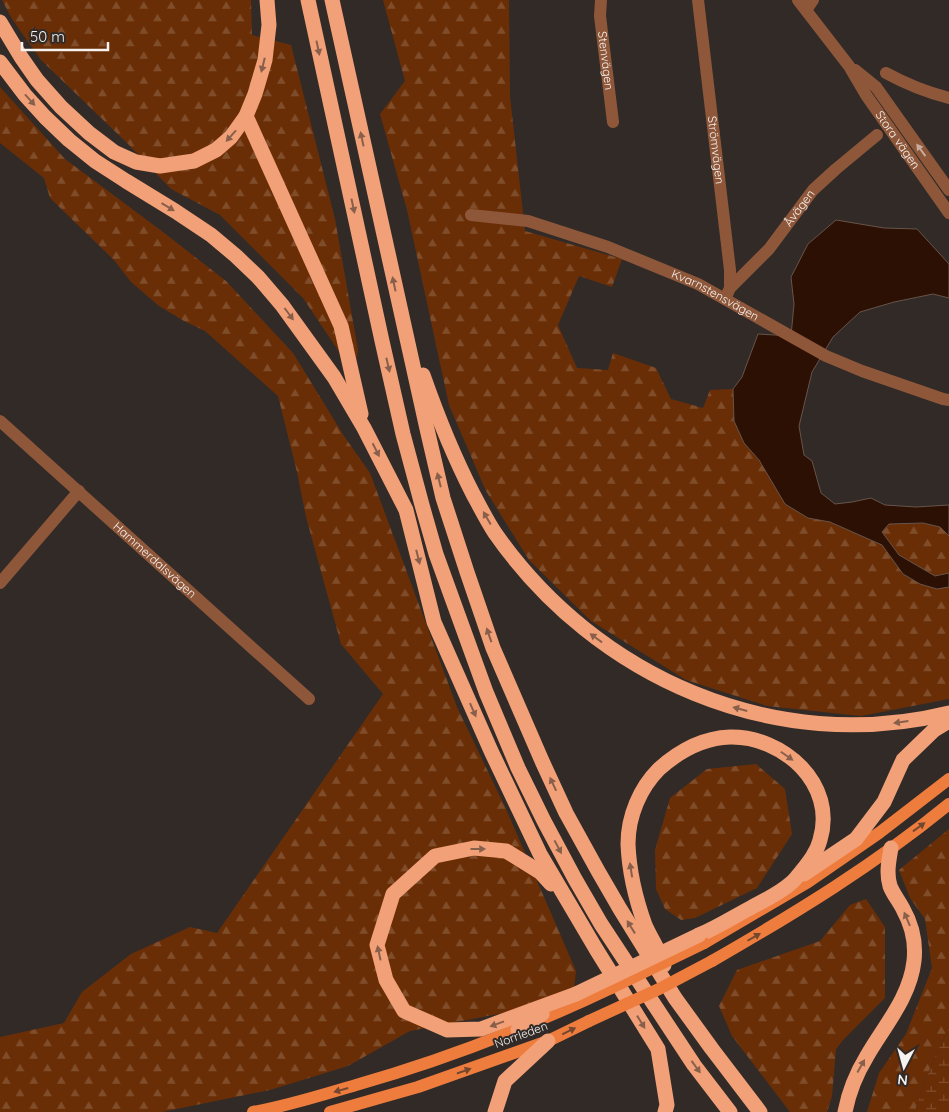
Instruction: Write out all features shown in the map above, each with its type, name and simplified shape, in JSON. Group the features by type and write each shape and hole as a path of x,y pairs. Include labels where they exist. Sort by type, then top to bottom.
{"highway":[{"path":"0,22 37,80 89,133 114,152 136,162 160,166 194,161 216,150 231,137 246,116 265,60 269,25 267,0"},
{"path":"308,0 404,434 422,505 436,554 486,692 518,768 579,887 606,932 694,1065 730,1112"},
{"path":"332,0 444,498 493,648 566,813 598,871 676,998 760,1112"},
{"path":"0,62 25,95 69,140 126,182 211,235 236,256 258,277 291,317 334,377 364,428 406,510 434,622 491,751 540,854 658,1049 668,1110"},
{"path":"246,116 341,326 364,428"},
{"path":"401,313 452,450 469,487 494,532 536,584 560,608 594,637 637,665 677,687 738,709 768,716 830,725 859,725 890,724 949,713"},
{"path":"571,907 540,872 506,851 474,848 435,856 392,894 377,945 386,980 404,1011 447,1030 481,1030 573,998 702,939 791,884 856,839 884,802 903,760 934,730 949,721"},
{"path":"676,998 660,953 646,925 632,880 629,860 628,842 634,809 643,790 654,774 680,752 712,739 729,737 763,742 792,759 812,780 820,797 824,813 820,841 814,855 791,884"},
{"path":"845,1112 849,1093 856,1077 907,988 914,961 915,948 910,924 889,881 888,864 890,848"},
{"path":"518,1030 573,998"},
{"path":"495,1112 505,1080 548,1041"}],"main road":[{"path":"573,998 611,988 702,939 767,907 808,882 879,833 949,779"},
{"name":"Norrleden","path":"330,1112 418,1087 548,1041 659,989 712,961 807,905 890,848 949,804"},
{"name":"Norrleden","path":"254,1112 316,1097 388,1076 518,1030"}],"street":[{"name":"Stenvägen","path":"601,0 600,16 613,122"},
{"name":"Strömvägen","path":"698,0 730,270 728,294"},
{"name":"Stora vägen","path":"805,4 849,66 866,95 948,207"},
{"name":"Stora vägen","path":"849,66 876,87 949,190"},
{"path":"886,73 915,88 949,98"},
{"name":"Åvägen","path":"728,294 769,249 813,190 877,135"},
{"name":"Kvarnstensvägen","path":"471,215 528,221 608,247 698,284 728,294 789,336 826,356 862,371 949,400"},
{"name":"Hammerdalsvägen","path":"0,421 309,699"},
{"path":"0,583 79,491"}],"green space":[{"path":"2,0 251,0 252,35 291,45 335,219 358,350 354,374 303,298 220,215 171,189 127,143 41,60 12,19"},
{"path":"383,0 509,0 510,96 525,231 622,259 612,287 579,276 558,325 577,368 608,370 613,353 656,368 671,399 703,408 710,390 733,389 735,421 744,443 759,460 785,504 808,518 830,522 883,545 903,574 937,589 949,587 949,699 861,716 767,706 686,680 591,621 529,560 486,491 449,405 407,210 380,114 405,81"},
{"path":"0,87 65,159 226,281 293,353 344,436 370,473 457,707 506,809 576,971 574,988 519,1010 410,1031 348,1066 270,1090 162,1112 0,1112 0,1037 64,1023 82,992 131,954 190,927 217,933 383,694 341,644 306,517 278,396 205,331 159,306 131,282 114,260 50,198 44,178 0,143"},
{"path":"923,523 940,527 949,536 949,573 935,576 899,555 882,532 889,524"},
{"path":"756,764 785,789 792,834 757,888 695,918 681,920 665,909 656,889 655,850 670,798 707,769"},
{"path":"949,829 949,1028 930,1069 915,1112 867,1112 879,1073 906,1034 932,968 925,919 910,898 899,870"},
{"path":"866,899 885,927 885,998 836,1049 832,1096 827,1112 790,1112 732,1036 719,1006 737,970 820,941 850,905"},
{"path":"949,1028 949,1112 915,1112 930,1069"}],"shaded area":[{"path":"836,220 884,228 917,229 949,264 949,298 933,294 894,302 860,312 833,337 812,372 799,426 804,455 812,461 821,493 835,504 871,498 885,505 916,507 949,505 949,536 940,527 923,523 889,524 882,532 899,555 935,576 949,573 949,587 937,589 920,584 903,574 882,545 830,522 808,518 785,504 759,460 744,443 734,421 733,389 742,377 758,334 791,336 794,304 791,277 808,244"}]}
